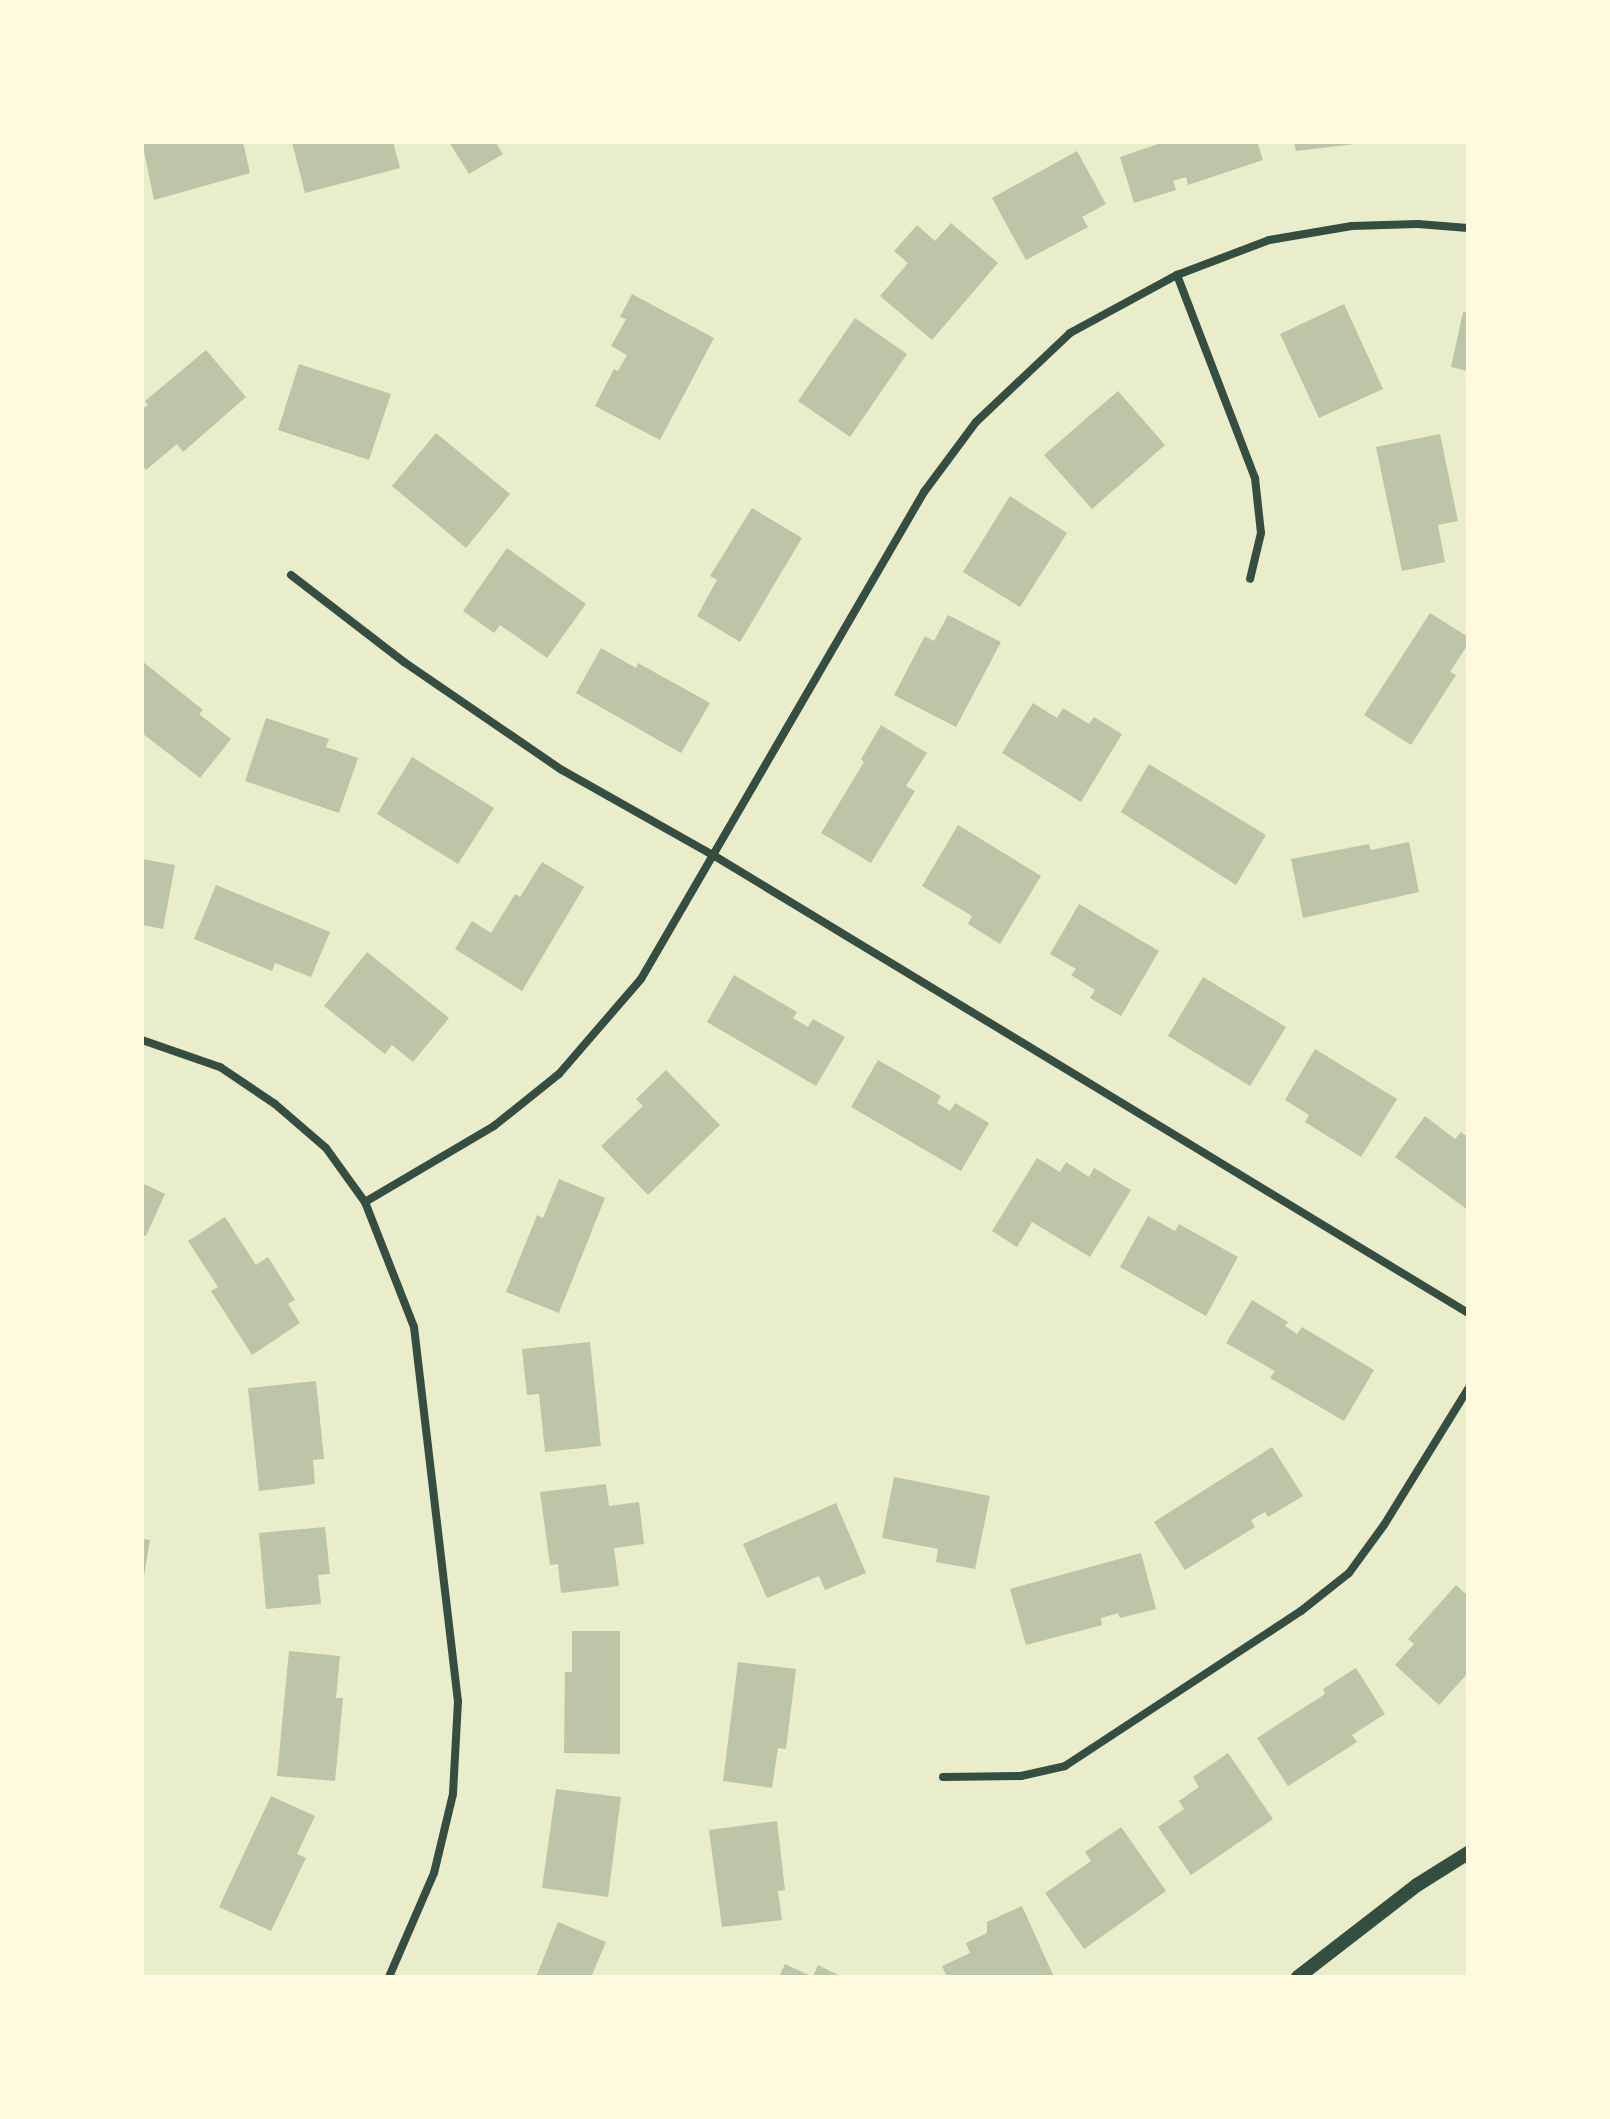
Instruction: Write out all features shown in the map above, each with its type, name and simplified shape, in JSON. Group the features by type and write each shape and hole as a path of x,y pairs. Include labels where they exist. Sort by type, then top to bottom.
{"street":[{"path":"365,1202 494,1126 559,1074 641,979 924,492 976,422 1070,333 1177,275 1269,240 1352,226 1418,224 1468,228"},
{"path":"1177,275 1255,478 1261,533 1250,579"},
{"path":"291,575 404,662 562,770 713,855 1468,1313"},
{"path":"142,1040 220,1067 275,1104 326,1148 365,1202 414,1327 458,1701 453,1794 434,1873 389,1977"},
{"path":"943,1777 1021,1776 1065,1766 1301,1611 1349,1573 1384,1525 1468,1389"},
{"path":"1298,1977 1417,1885 1468,1853"}],"building":[{"path":"142,142 243,142 250,173 154,200"},
{"path":"292,142 393,142 400,168 305,193"},
{"path":"449,142 495,142 503,154 469,174"},
{"path":"1164,142 1257,142 1263,160 1188,185 1186,177 1173,181 1176,190 1134,203 1120,157"},
{"path":"1294,142 1355,142 1355,144 1296,151"},
{"path":"1077,151 1106,204 1082,217 1088,227 1026,260 992,198"},
{"path":"951,223 998,263 932,340 880,296 908,263 894,251 917,225 935,241"},
{"path":"632,294 714,338 660,440 595,406 614,369 618,371 627,355 611,346 626,319 620,317"},
{"path":"1344,304 1383,389 1319,418 1280,334"},
{"path":"1463,312 1468,313 1468,371 1451,367"},
{"path":"855,318 907,354 850,437 798,401"},
{"path":"206,350 246,397 183,452 177,444 146,470 142,465 142,409 148,405 145,401"},
{"path":"299,364 391,394 369,460 278,430"},
{"path":"1118,391 1165,445 1092,509 1044,455"},
{"path":"436,433 510,494 466,548 392,486"},
{"path":"1440,434 1458,521 1438,525 1445,562 1402,571 1376,447"},
{"path":"1010,496 1067,533 1020,607 963,572"},
{"path":"752,508 802,538 740,642 697,616 717,580 710,576"},
{"path":"507,548 586,604 547,658 500,625 494,633 463,611"},
{"path":"1430,613 1468,637 1468,644 1450,672 1456,675 1411,745 1364,715"},
{"path":"948,615 1001,642 956,727 894,695 925,636 934,641"},
{"path":"601,648 636,668 638,663 710,703 681,753 576,693"},
{"path":"142,661 203,710 199,714 231,739 200,778 142,733"},
{"path":"1033,703 1057,718 1063,708 1089,724 1094,717 1122,734 1081,802 1002,753"},
{"path":"266,718 329,739 326,747 358,758 339,813 245,781"},
{"path":"881,725 927,753 906,786 915,791 871,863 821,833 864,762 861,759"},
{"path":"412,757 494,808 458,864 377,814"},
{"path":"1149,764 1266,835 1236,885 1121,812"},
{"path":"958,825 1041,876 1000,944 968,924 972,916 922,886"},
{"path":"1409,842 1419,892 1303,918 1291,859 1369,844 1371,850"},
{"path":"142,859 175,865 163,929 142,925"},
{"path":"542,862 584,887 522,991 455,949 472,921 491,933 515,894 520,897"},
{"path":"216,885 330,932 311,977 275,963 272,971 194,939"},
{"path":"1079,904 1159,951 1121,1016 1090,998 1095,990 1071,975 1076,969 1050,954"},
{"path":"367,952 449,1018 413,1062 392,1045 385,1054 324,1006"},
{"path":"734,975 797,1012 793,1018 808,1027 813,1019 845,1037 816,1086 707,1022"},
{"path":"1203,977 1286,1027 1250,1086 1168,1036"},
{"path":"1315,1049 1397,1099 1361,1157 1305,1122 1309,1115 1285,1100"},
{"path":"878,1060 941,1096 937,1103 950,1111 955,1103 989,1123 961,1171 851,1107"},
{"path":"666,1070 720,1125 648,1195 601,1146 643,1106 636,1099"},
{"path":"1425,1116 1455,1139 1461,1132 1468,1137 1468,1210 1395,1157"},
{"path":"1037,1158 1060,1172 1066,1162 1089,1177 1094,1168 1131,1190 1090,1257 1032,1222 1017,1247 992,1231"},
{"path":"559,1179 605,1198 559,1313 506,1292 537,1215 543,1218"},
{"path":"142,1183 165,1194 146,1236 142,1235"},
{"path":"1148,1216 1175,1231 1179,1224 1238,1257 1206,1316 1120,1267"},
{"path":"225,1217 256,1265 268,1257 295,1300 288,1304 300,1323 252,1355 211,1291 218,1287 188,1241"},
{"path":"1252,1300 1288,1322 1285,1326 1297,1334 1302,1327 1374,1370 1344,1421 1270,1378 1275,1371 1226,1343"},
{"path":"590,1342 601,1446 545,1452 539,1394 527,1395 522,1349"},
{"path":"316,1381 324,1459 313,1460 315,1484 259,1491 248,1388"},
{"path":"1272,1447 1303,1496 1268,1517 1265,1512 1251,1520 1255,1527 1185,1570 1154,1522"},
{"path":"894,1477 990,1496 975,1569 936,1562 938,1549 882,1538"},
{"path":"606,1484 609,1506 639,1502 644,1544 614,1548 619,1586 561,1593 558,1564 550,1565 540,1492"},
{"path":"836,1503 866,1573 825,1590 819,1576 767,1598 743,1544"},
{"path":"325,1527 330,1574 318,1575 321,1604 266,1609 259,1533"},
{"path":"142,1539 150,1540 144,1576 142,1576"},
{"path":"1141,1553 1156,1609 1120,1618 1118,1613 1101,1618 1102,1625 1026,1645 1010,1589"},
{"path":"1456,1585 1468,1596 1468,1673 1439,1705 1395,1665 1414,1644 1408,1639"},
{"path":"572,1631 620,1631 620,1754 564,1753 565,1672 572,1672"},
{"path":"289,1651 340,1656 336,1698 343,1698 335,1781 277,1776"},
{"path":"738,1662 796,1669 786,1749 778,1748 772,1788 723,1781"},
{"path":"1356,1668 1385,1714 1352,1735 1357,1742 1288,1786 1257,1738 1325,1694 1323,1689"},
{"path":"1228,1753 1273,1819 1191,1875 1158,1827 1184,1809 1179,1801 1199,1787 1193,1777"},
{"path":"556,1789 621,1797 608,1897 542,1888"},
{"path":"271,1796 315,1816 297,1854 306,1858 271,1931 219,1907"},
{"path":"777,1821 785,1890 778,1891 782,1920 722,1927 709,1830"},
{"path":"1121,1827 1166,1891 1084,1949 1045,1893 1091,1861 1085,1852"},
{"path":"1022,1906 1054,1977 947,1977 942,1966 970,1953 966,1943 987,1933 987,1922"},
{"path":"558,1922 606,1942 591,1977 536,1977"},
{"path":"785,1964 813,1977 779,1977"},
{"path":"818,1965 842,1977 813,1977"}]}
